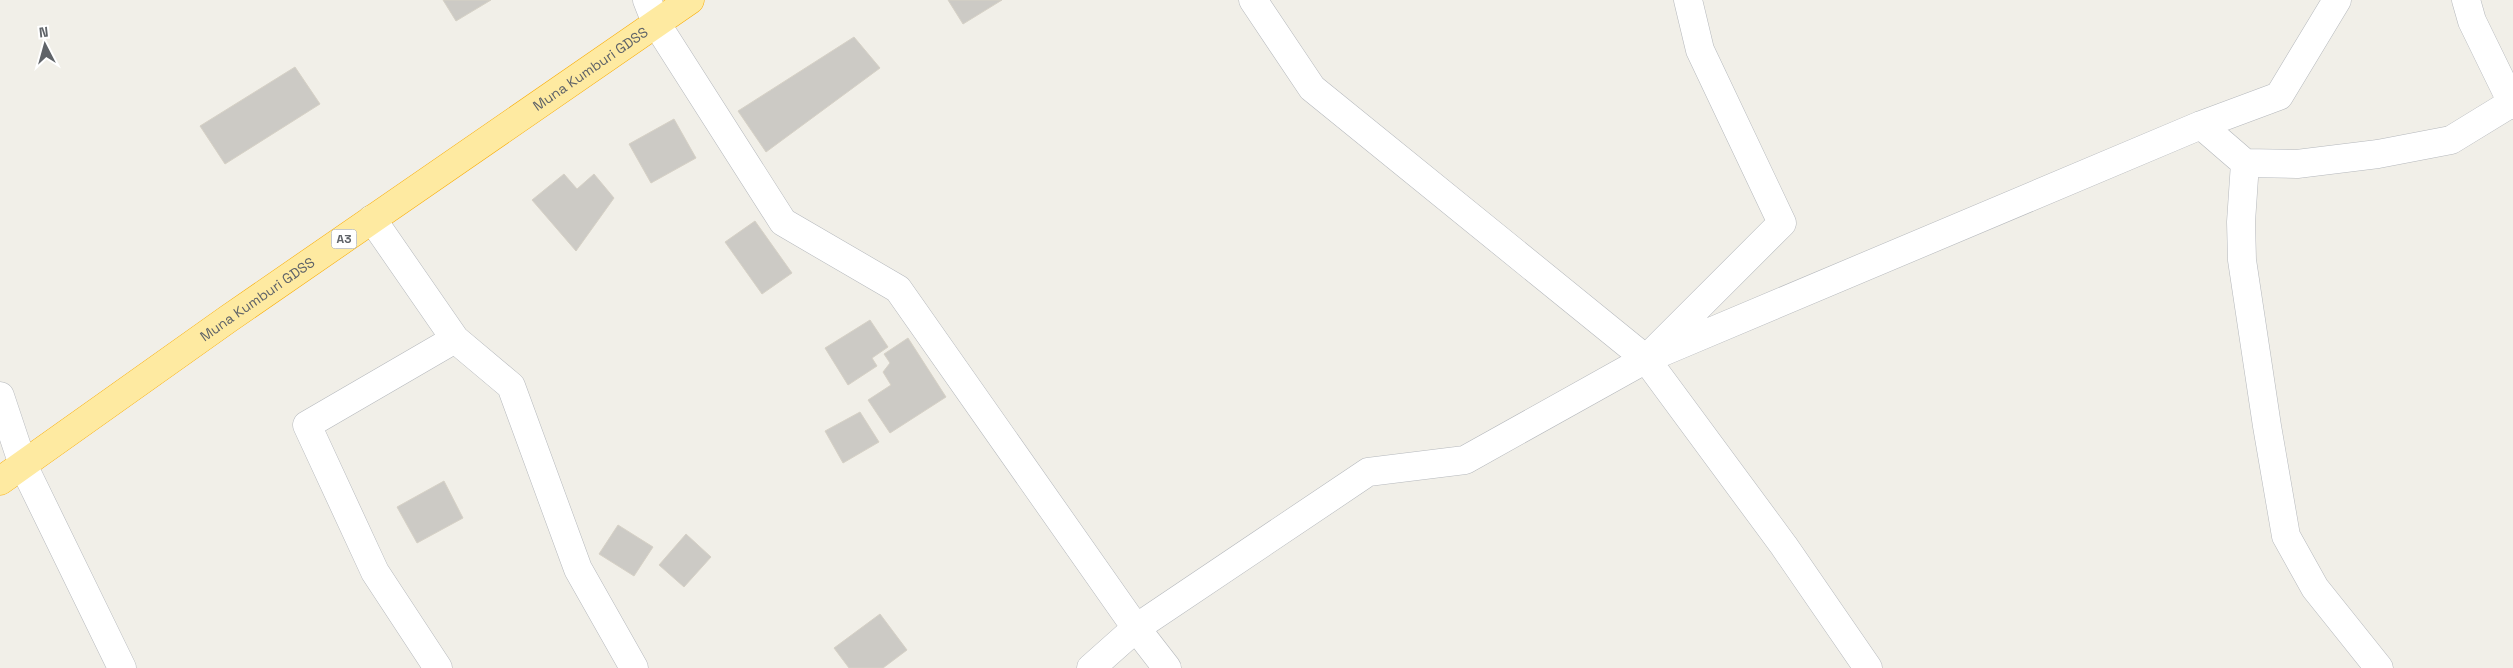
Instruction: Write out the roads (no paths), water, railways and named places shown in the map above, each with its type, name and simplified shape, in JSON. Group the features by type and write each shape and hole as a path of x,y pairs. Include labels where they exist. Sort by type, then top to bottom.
{"highway":[{"name":"Muna Kumburi GDSS","path":"0,481 24,466 372,219 651,12 690,0"}],"street":[{"path":"1253,0 1312,88 1646,358 1784,546 1868,668"},
{"path":"1646,358 1782,223 1700,50 1688,0"},
{"path":"1091,668 1136,628 1368,472 1465,460 1646,358 2201,125 2279,96 2337,0"},
{"path":"2201,125 2245,163 2296,164 2378,154 2451,140 2512,103 2472,21 2466,0"},
{"path":"651,12 783,222 898,288 1136,628 1167,668"},
{"path":"2245,163 2241,222 2242,260 2286,536 2315,588 2379,668"},
{"path":"372,219 455,339 511,386 578,569 634,668"},
{"path":"438,668 375,572 307,425 455,339"},
{"path":"0,396 24,466 122,668"}]}
